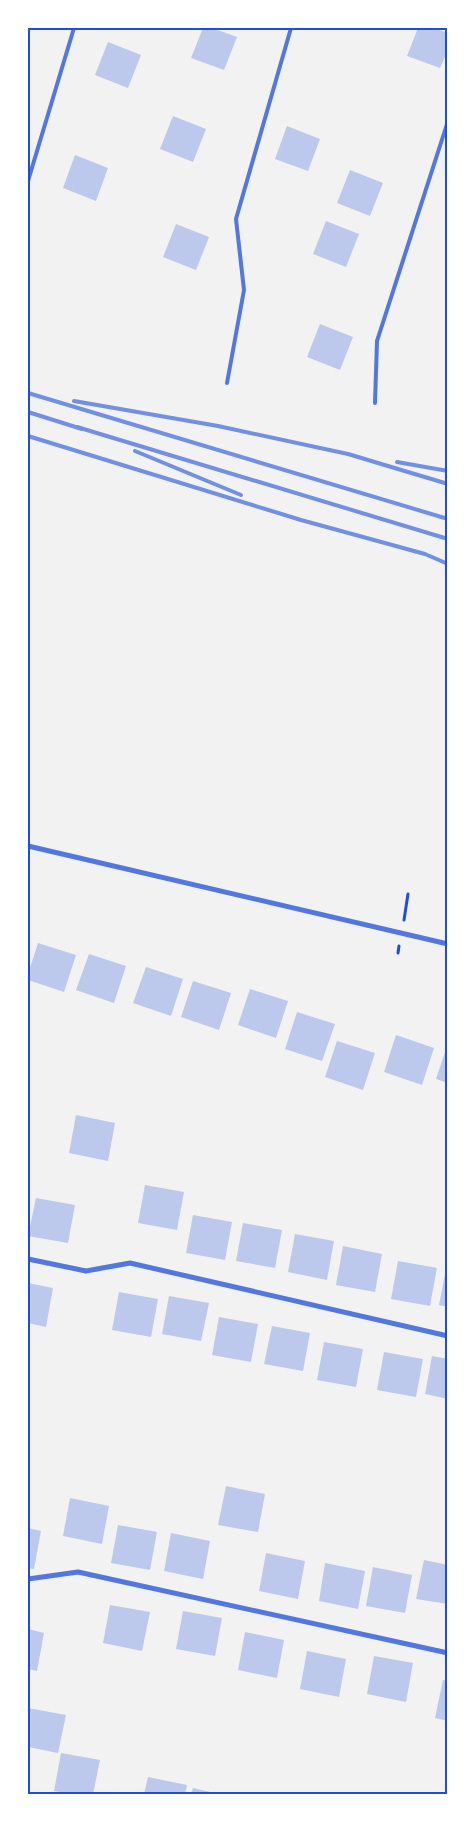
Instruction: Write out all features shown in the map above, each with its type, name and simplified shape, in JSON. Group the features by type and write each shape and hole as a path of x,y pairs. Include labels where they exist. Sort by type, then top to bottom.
{"street":[{"path":"28,846 448,944"},
{"path":"28,1259 86,1271 130,1264 448,1336"},
{"path":"28,1579 78,1572 448,1653"}],"lane":[{"path":"28,181 74,28"},
{"path":"227,383 244,290 236,219 291,28"},
{"path":"375,403 377,341 448,121"}],"building":[{"path":"203,28 212,28 237,37 224,70 191,58"},
{"path":"418,28 433,28 448,33 448,50 440,68 407,56"},
{"path":"108,42 141,55 128,88 95,75"},
{"path":"173,116 206,129 193,162 160,149"},
{"path":"287,126 320,139 308,171 275,159"},
{"path":"75,155 108,168 96,201 63,188"},
{"path":"350,170 383,183 370,216 337,203"},
{"path":"326,221 359,234 346,267 313,254"},
{"path":"176,224 209,237 196,270 163,257"},
{"path":"320,324 353,337 340,370 307,357"},
{"path":"38,943 76,955 64,992 28,980 28,974"},
{"path":"89,954 126,966 114,1003 76,990"},
{"path":"146,967 183,979 171,1016 133,1003"},
{"path":"193,981 231,993 219,1030 181,1017"},
{"path":"250,989 288,1001 276,1038 238,1025"},
{"path":"297,1012 335,1024 322,1061 285,1049"},
{"path":"396,1035 434,1048 422,1085 384,1072"},
{"path":"337,1041 375,1053 363,1090 325,1077"},
{"path":"448,1046 448,1083 436,1079"},
{"path":"76,1115 115,1123 108,1161 69,1153"},
{"path":"145,1185 184,1192 177,1230 138,1223"},
{"path":"36,1198 75,1205 68,1243 28,1236"},
{"path":"193,1215 232,1222 225,1260 186,1253"},
{"path":"243,1223 282,1230 275,1268 236,1261"},
{"path":"295,1234 334,1241 327,1280 288,1272"},
{"path":"343,1246 382,1254 375,1292 336,1285"},
{"path":"398,1261 437,1268 430,1306 391,1299"},
{"path":"448,1264 448,1307 439,1305"},
{"path":"28,1283 53,1288 46,1327 28,1323"},
{"path":"119,1292 158,1299 151,1337 112,1330"},
{"path":"169,1296 209,1303 201,1341 162,1334"},
{"path":"219,1317 258,1324 251,1362 212,1355"},
{"path":"272,1326 310,1333 303,1371 264,1364"},
{"path":"324,1342 363,1349 356,1387 317,1380"},
{"path":"384,1352 423,1359 416,1397 377,1390"},
{"path":"432,1356 448,1359 448,1399 425,1394"},
{"path":"226,1486 265,1494 258,1532 218,1525"},
{"path":"70,1498 109,1506 102,1544 63,1536"},
{"path":"118,1525 157,1532 150,1570 111,1563"},
{"path":"28,1528 41,1531 34,1569 28,1568"},
{"path":"171,1533 210,1541 203,1579 164,1571"},
{"path":"266,1553 305,1561 298,1599 259,1591"},
{"path":"424,1560 448,1565 448,1604 416,1599"},
{"path":"325,1563 365,1571 358,1609 319,1601"},
{"path":"373,1567 412,1575 405,1613 366,1606"},
{"path":"110,1605 150,1612 142,1651 103,1643"},
{"path":"183,1611 222,1618 215,1656 176,1649"},
{"path":"28,1629 44,1633 37,1671 28,1669"},
{"path":"245,1632 284,1640 277,1678 238,1670"},
{"path":"307,1651 346,1659 339,1697 300,1689"},
{"path":"374,1656 413,1663 406,1702 367,1694"},
{"path":"443,1680 448,1681 448,1721 435,1718"},
{"path":"28,1708 66,1715 58,1753 28,1747"},
{"path":"61,1753 100,1760 93,1794 73,1794 54,1791"},
{"path":"148,1777 187,1785 185,1794 144,1794"},
{"path":"193,1788 219,1794 191,1794"}],"railway":[{"path":"28,393 448,519"},
{"path":"74,401 218,426 348,454 448,484"},
{"path":"28,412 82,429"},
{"path":"77,427 448,539"},
{"path":"28,436 301,520 425,554 448,564"},
{"path":"135,451 241,495"},
{"path":"397,462 448,471"}]}
